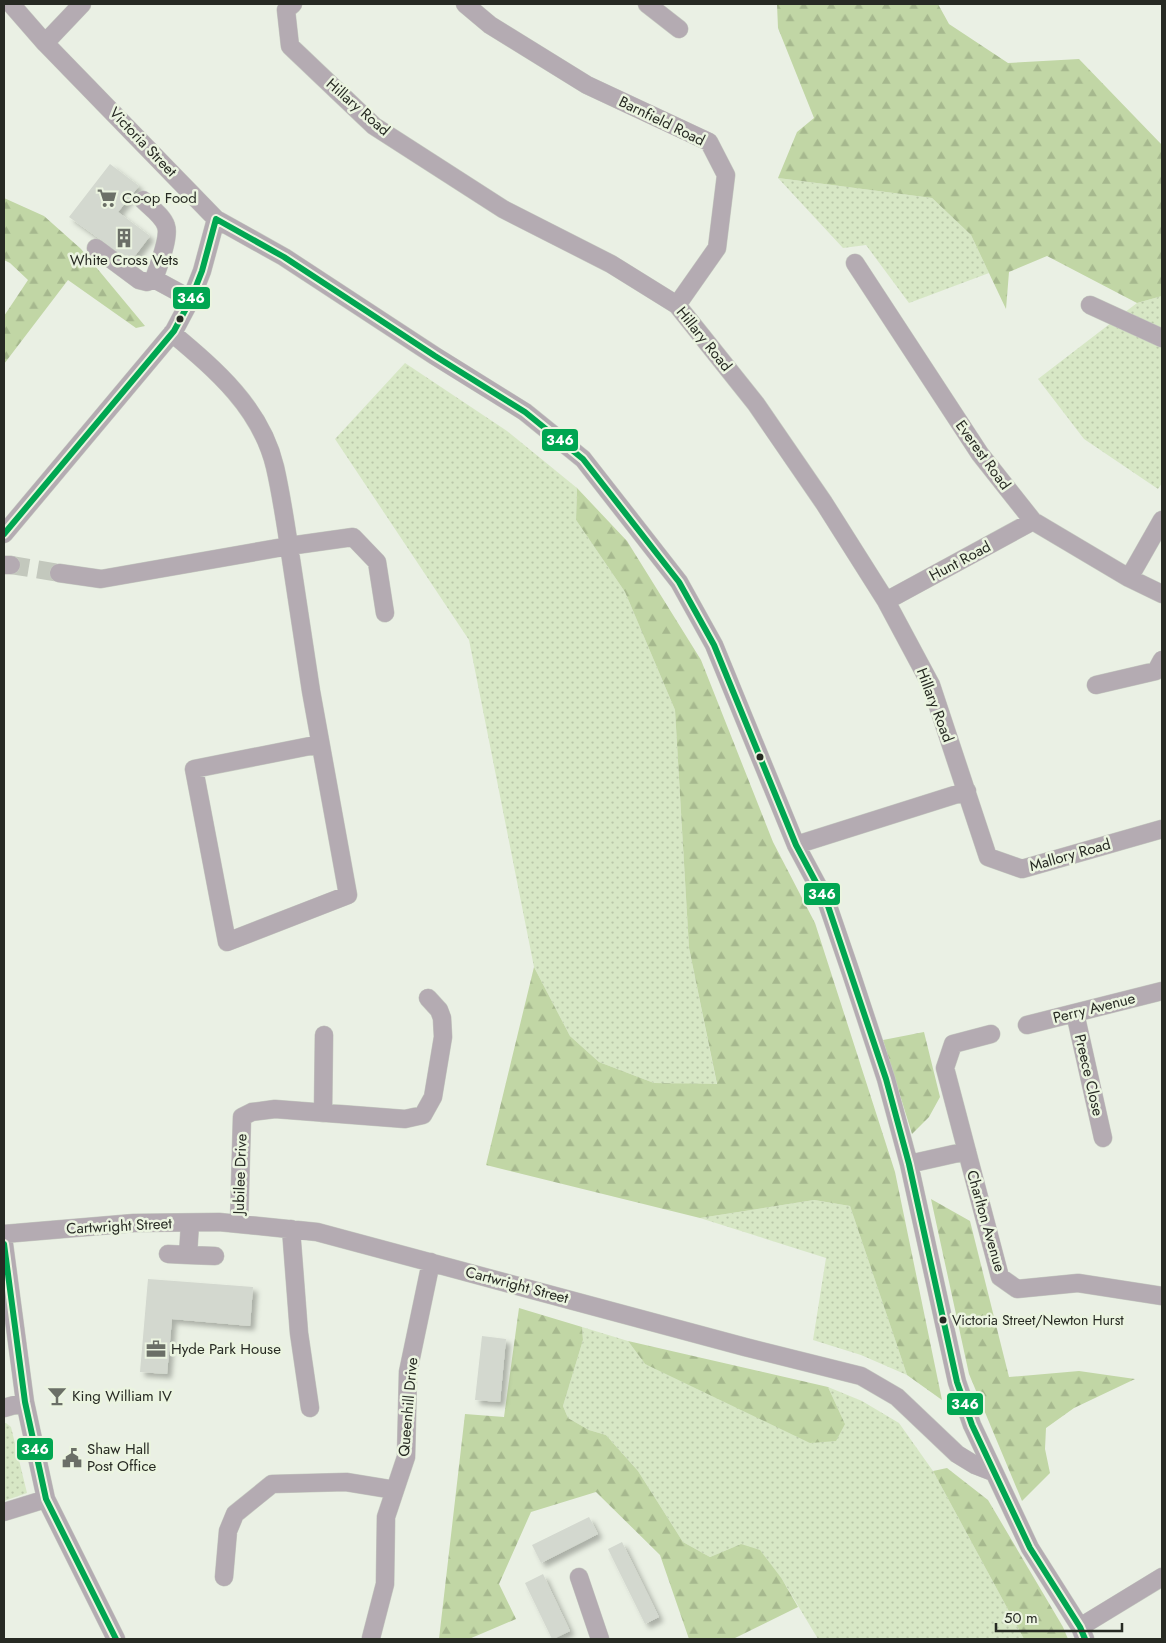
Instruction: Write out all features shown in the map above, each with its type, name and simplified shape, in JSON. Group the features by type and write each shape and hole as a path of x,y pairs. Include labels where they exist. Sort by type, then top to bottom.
{"street":[{"name":"Victoria Street","path":"12,4 45,43 216,219 284,257 435,356 525,412 583,459 679,582 709,637 796,845 827,904 848,964 886,1079 908,1164 957,1382 972,1425 1030,1548 1083,1633"},
{"path":"45,43 82,4"},
{"name":"Hillary Road","path":"293,4 286,10 290,46 374,126 503,209 611,264 677,305 756,404 824,504 886,601 931,685 967,791"},
{"name":"Barnfield Road","path":"465,4 490,25 587,85 709,142 726,175 717,248 677,305"},
{"path":"647,4 679,29"},
{"path":"96,248 139,280 147,282 154,279 166,241 167,227 163,220 143,200"},
{"path":"4,534 172,333 191,299 202,271 216,219"},
{"name":"Everest Road","path":"855,263 980,454 1033,521 1129,578 1162,594"},
{"path":"154,279 191,299"},
{"path":"1090,305 1162,338"},
{"path":"172,333 209,364 239,395 262,431 275,465 311,692 348,895 227,942 194,769 320,744"},
{"path":"1129,578 1162,520"},
{"name":"Hunt Road","path":"886,601 1033,521"},
{"path":"59,573 101,579 353,536 377,562 385,613"},
{"path":"1096,685 1156,671 1162,660"},
{"path":"796,845 967,791"},
{"name":"Mallory Road","path":"967,791 988,857 1022,869 1162,829"},
{"name":"Perry Avenue","path":"1026,1026 1162,991"},
{"name":"Jubilee Drive","path":"239,1224 242,1117 252,1112 275,1109 405,1119 423,1115 433,1097 443,1037 442,1018 439,1010 428,998"},
{"name":"Preece Close","path":"1075,1013 1103,1138"},
{"name":"Charlton Avenue","path":"992,1034 953,1044 945,1068 1000,1277 1017,1289 1078,1283 1162,1296"},
{"path":"323,1113 324,1035"},
{"path":"908,1164 967,1151"},
{"name":"Cartwright Street","path":"4,1234 134,1224 219,1222 317,1232 861,1376 897,1397 957,1454 975,1465 993,1472"},
{"path":"188,1255 190,1223"},
{"path":"291,1229 300,1333 310,1408"},
{"path":"4,1244 25,1402 46,1499 116,1639"},
{"path":"168,1254 215,1256"},
{"name":"Queenhill Drive","path":"370,1638 385,1584 386,1517 406,1457 408,1372 431,1262"},
{"path":"4,1408 25,1402"},
{"path":"224,1577 228,1531 235,1514 272,1484 346,1482 395,1490"},
{"path":"4,1512 46,1499"},
{"path":"579,1577 600,1639"},
{"path":"1083,1633 1162,1577"}],"green space":[{"path":"777,4 938,4 949,24 1008,63 1079,59 1162,145 1162,296 1137,303 1047,256 1009,272 1006,309 971,235 932,198 778,178 797,132 814,118 778,28"},
{"path":"778,178 932,198 971,235 989,273 909,303 866,245 843,248"},
{"path":"4,198 44,216 81,249 145,326 136,328 68,280 4,364 4,316 28,280 10,263 4,260"},
{"path":"1162,296 1162,483 1158,489 1084,439 1038,379 1137,303"},
{"path":"405,363 507,431 577,488 576,520 625,592 675,710 689,948 717,1085 654,1083 599,1062 570,1036 534,967 469,640 335,439"},
{"path":"577,488 627,541 701,660 773,842 815,923 895,1172 942,1400 907,1375 850,1206 814,1200 700,1218 486,1165 534,967 570,1036 599,1062 654,1083 717,1084 689,948 675,710 625,592 576,520"},
{"path":"924,1032 940,1097 929,1117 912,1134 883,1040"},
{"path":"931,1199 970,1221 1009,1377 1079,1371 1135,1379 1074,1408 1046,1428 1045,1449 1050,1473 1022,1501 969,1374"},
{"path":"814,1200 850,1206 907,1375 861,1355 813,1340 826,1258 700,1218"},
{"path":"519,1308 582,1327 583,1340 563,1406 568,1418 589,1430 606,1435 638,1471 683,1542 710,1557 741,1544 760,1550 782,1579 798,1607 733,1639 689,1639 660,1555 596,1492 531,1512 499,1584 516,1619 469,1639 439,1639 465,1414 504,1417"},
{"path":"582,1327 628,1341 645,1364 845,1424 828,1387 862,1401 899,1423 933,1471 1024,1639 818,1639 782,1579 741,1544 710,1557 683,1542 638,1471 606,1435 589,1430 568,1418 563,1406 583,1340"},
{"path":"628,1341 828,1387 845,1424 836,1441 810,1443 645,1364"},
{"path":"4,1423 11,1427 27,1493 4,1501"},
{"path":"947,1468 988,1500 1063,1627 1068,1639 1024,1639 933,1471"}],"building":[{"name":"Co-op Food","path":"110,164 139,186 118,212 150,236 131,261 69,217"},
{"name":"Hyde Park House","path":"148,1279 253,1287 250,1326 172,1319 167,1374 140,1372"},
{"path":"482,1336 506,1339 500,1402 475,1400"},
{"path":"589,1517 598,1534 541,1563 532,1545"},
{"path":"622,1542 659,1617 645,1624 608,1549"},
{"path":"543,1574 570,1631 553,1639 525,1583"}],"tunnel":[{"path":"11,565 59,573"}],"transit line":[{"name":"346","path":"4,534 174,331 191,299 202,271 216,219 284,257 435,356 525,412 583,459 679,582 714,645 796,845 827,903 886,1079 909,1164 957,1382 972,1425 1030,1548 1080,1627 1085,1639"},
{"name":"346","path":"4,1244 25,1402 46,1499 116,1639"}],"place":[{"name":"Co-op Food","path":"107,198"},
{"name":"White Cross Vets","path":"124,238"},
{"name":"Victoria Street/Newton Hurst","path":"943,1320"},
{"name":"Hyde Park House","path":"156,1349"},
{"name":"King William IV","path":"57,1396"},
{"name":"Shaw Hall Post Office","path":"72,1458"}]}
